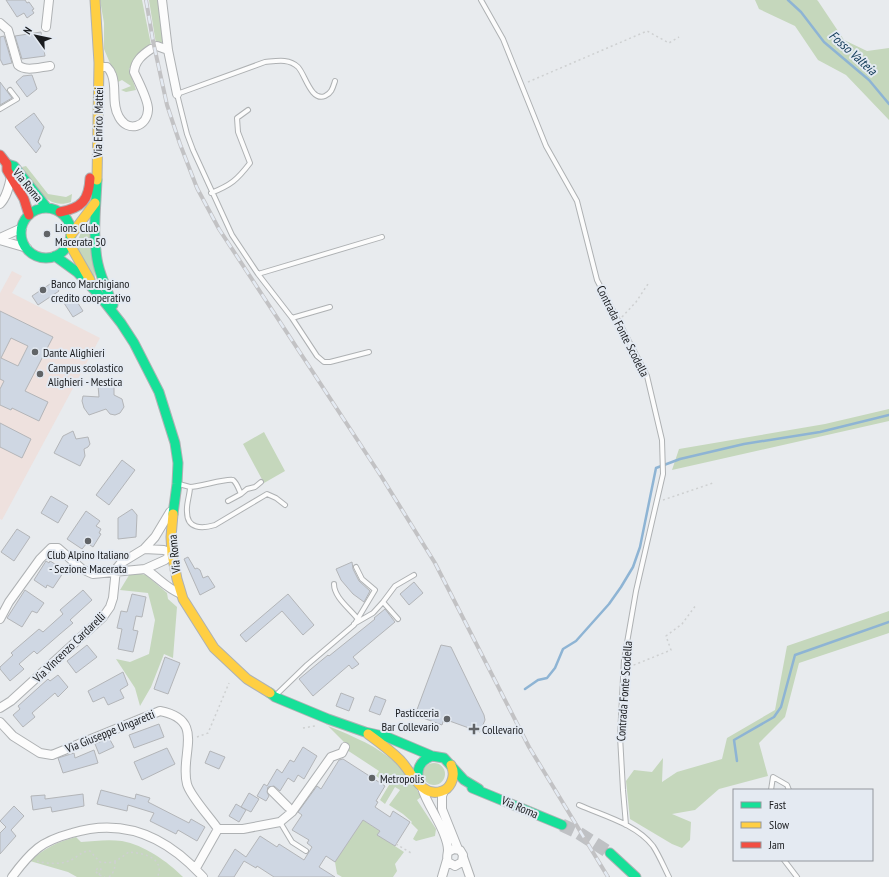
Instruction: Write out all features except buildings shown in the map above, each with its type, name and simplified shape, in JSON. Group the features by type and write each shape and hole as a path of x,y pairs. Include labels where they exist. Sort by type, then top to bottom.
{"main road":[{"name":"Via Enrico Mattei","path":"60,212 70,211 79,206 85,199 90,182 93,53 90,0"},
{"name":"Via Enrico Mattei","path":"95,0 98,29 99,66 97,183 95,203 96,251 103,282 121,323"},
{"name":"Via Roma","path":"0,155 7,164 14,166 47,208"},
{"name":"Via Roma","path":"7,164 7,170 24,199 29,215"},
{"path":"22,228 22,238 30,252 39,257 45,258 55,256 63,250 95,203"},
{"name":"Via Roma","path":"22,228 24,221 29,215 37,210 47,208 60,212 65,216 69,223 70,239 99,295"},
{"name":"Via Roma","path":"55,256 76,272 99,295 121,323 134,343 159,392 175,443 178,463 177,484 173,508 172,554 181,594 200,628 214,648 247,678 275,697 328,719 366,732 387,737 432,756 444,758 464,780 479,790"},
{"name":"Via Roma","path":"366,732 399,760 420,785 432,793 462,785 479,790 562,825"},
{"path":"420,785 416,775 417,768 423,760 432,756"},
{"path":"447,788 453,778 453,770 451,765"},
{"path":"610,854 636,877"}],"street":[{"path":"46,28 49,0"},
{"path":"162,0 168,50 177,94"},
{"path":"0,23 8,30 18,65 22,68 29,69 50,66"},
{"path":"99,66 107,67 112,76 114,106 119,118 125,124 133,127 140,126 145,120 148,109 134,72 135,67 140,57 154,47 168,50"},
{"path":"0,204 8,191 11,177"},
{"path":"0,239 22,228"},
{"path":"0,239 27,248"},
{"path":"115,572 121,563 144,549 155,537 173,508"},
{"path":"0,619 9,602 40,559 51,548 58,548 82,569 93,574 145,569 165,560 172,554 164,550 144,549"},
{"path":"145,569 171,590 181,594"},
{"name":"Via Vincenzo Cardarelli","path":"0,708 12,701 103,617 110,607 113,598 115,572"},
{"name":"Via Giuseppe Ungaretti","path":"0,722 5,730 40,754 52,755 160,711 169,713 183,721 187,730 189,740 185,775 187,785 190,792 218,829"},
{"path":"196,868 218,829 242,829 280,822 292,812 331,757 342,753 345,747"},
{"path":"420,785 444,834 449,864 456,865 469,874"},
{"path":"447,788 442,796 442,809 469,874"},
{"path":"272,791 288,807"},
{"path":"12,877 28,857 40,847 66,834 79,830 100,827 123,828 141,833 159,841 178,852 204,877"},
{"path":"454,848 461,853 462,862 442,877 447,856 454,848"}],"lane":[{"name":"Contrada Fonte Scodella","path":"481,0 503,39 520,85 546,146 577,201 597,280 647,376 662,440 663,474 645,548 624,660 620,736 626,825"},
{"path":"335,81 333,89 326,96 316,96 298,67 291,62 278,60 265,62 177,94 187,134 211,192 232,235 258,274 292,318 317,356 324,362 330,362 369,352"},
{"path":"0,109 16,99 10,90"},
{"path":"211,192 227,187 241,175 250,163 238,132 237,118 248,110"},
{"path":"258,274 382,237"},
{"path":"292,318 330,307"},
{"path":"177,484 190,487 214,483 226,479 235,482 241,494"},
{"path":"228,501 247,489 255,487 261,482"},
{"path":"190,487 187,512 188,520 197,527 205,528 215,526 267,494 276,498 285,505"},
{"path":"354,624 375,590 362,579 356,567"},
{"path":"275,697 354,624 373,613 396,586 414,575"},
{"path":"334,584 337,595 357,618"},
{"path":"383,602 398,619"},
{"path":"771,789 773,777 787,785 789,789"},
{"path":"579,805 626,825 643,836 653,846 669,877"},
{"path":"280,822 292,842 306,851"},
{"path":"785,861 797,877"}],"path":[{"path":"520,85 647,31 669,43 679,37"},
{"path":"618,321 636,302 648,284"},
{"path":"657,502 713,483"},
{"path":"624,670 671,650 666,636 682,624 696,605"},
{"path":"189,740 208,733 229,683"},
{"path":"303,728 320,725"},
{"path":"396,844 411,853"},
{"path":"28,857 41,862 58,863 72,860 84,851 90,851 100,862 108,863 115,862 129,852 148,856 156,862 159,868 158,877"},
{"path":"109,877 115,868 115,862"},
{"path":"99,876 105,877"}],"shaded area":[{"name":"Campus scolastico Alighieri - Mestica","path":"12,271 22,276 12,293 100,338 2,520 0,519 0,293"}],"green space":[{"path":"100,0 142,0 151,45 139,53 129,69 136,90 126,92 121,90 131,86 122,80 118,82 104,49 104,23"},
{"path":"149,0 160,0 164,43 156,44"},
{"path":"755,0 817,0 844,40 867,51 889,48 889,120 846,75 818,60 795,26 759,9"},
{"path":"26,166 48,194 66,197 72,194 71,202 62,204 54,203 48,199 36,188 22,167"},
{"path":"91,221 95,278 76,250 80,234"},
{"path":"889,409 889,421 672,470 679,449 825,424"},
{"path":"264,432 285,471 264,483 243,444"},
{"path":"131,572 146,575 167,593 168,599 177,607 173,658 164,654 151,687 140,706 135,688 116,659 130,662 149,654 155,620 148,593 120,590"},
{"path":"889,611 889,633 799,663 785,717 759,743 768,776 719,789 695,810 672,814 691,822 690,840 682,848 672,844 630,819 626,781 634,770 652,772 663,758 662,782 677,772 722,759 727,738 775,710 787,646"},
{"path":"328,726 370,745 397,764 406,773 421,797 417,800 436,829 435,836 416,841 413,839 418,830 403,814 389,805 400,790 395,787 385,804 380,800 392,780 388,777 385,782 376,776 379,771 347,750 345,743"},
{"path":"434,763 442,766 445,774 442,782 434,785 426,782 423,774 426,766"},
{"path":"363,820 380,831 378,835 404,852 395,864 397,871 393,877 342,877 337,874 335,862"},
{"path":"76,837 81,842 117,840 139,846 155,854 183,877 77,877 68,872 30,861 41,852 52,846"}],"waterway":[{"name":"Fosso Valteia","path":"788,0 801,12 824,42 869,80 889,104"},
{"path":"525,689 538,680 547,678 555,668 563,649 576,641 609,604 633,567 640,547 656,468 680,459 744,444 820,432 889,415"},
{"path":"737,761 734,740 774,717 781,707 795,655 889,622"}],"tunnel":[{"path":"562,825 577,832 610,853"}],"railway":[{"path":"146,0 167,105 197,188 219,229 381,476 435,563 529,747 608,877"}],"traffic: fast":[{"path":"7,164 14,166 47,208"},
{"path":"97,180 95,222 96,254 101,274 113,305"},
{"path":"46,208 55,210 66,219 71,233 69,242 60,253 46,258 37,256 26,247 21,233 23,224 32,213 46,208"},
{"path":"55,256 77,272 99,295 121,323 134,343 159,392 175,443 178,463 173,514"},
{"path":"270,693 275,697 328,719 365,732 387,737 432,756 444,758 464,780 479,789"},
{"path":"419,783 418,770 421,763 432,756"},
{"path":"472,788 562,825"},
{"path":"610,853 636,877"}],"traffic: slow":[{"path":"95,0 99,63 97,180"},
{"path":"71,235 95,203"},
{"path":"69,243 90,280"},
{"path":"173,514 171,537 172,554 183,599 214,648 247,679 270,693"},
{"path":"368,734 396,756 418,783 429,791 442,791 448,787 453,776 451,765"}],"traffic: jam":[{"path":"0,155 7,164 7,170 24,199 29,215"},
{"path":"60,212 74,208 83,202 88,192 90,178"}],"place":[{"name":"Lions Club Macerata 50","path":"47,234"},
{"name":"Banco Marchigiano credito cooperativo","path":"43,290"},
{"name":"Dante Alighieri","path":"35,352"},
{"name":"Campus scolastico Alighieri - Mestica","path":"40,374"},
{"name":"Club Alpino Italiano - Sezione Macerata","path":"88,541"},
{"name":"Pasticceria Bar Collevario","path":"447,719"},
{"name":"Collevario","path":"474,729"},
{"name":"Metropolis","path":"372,778"}]}
